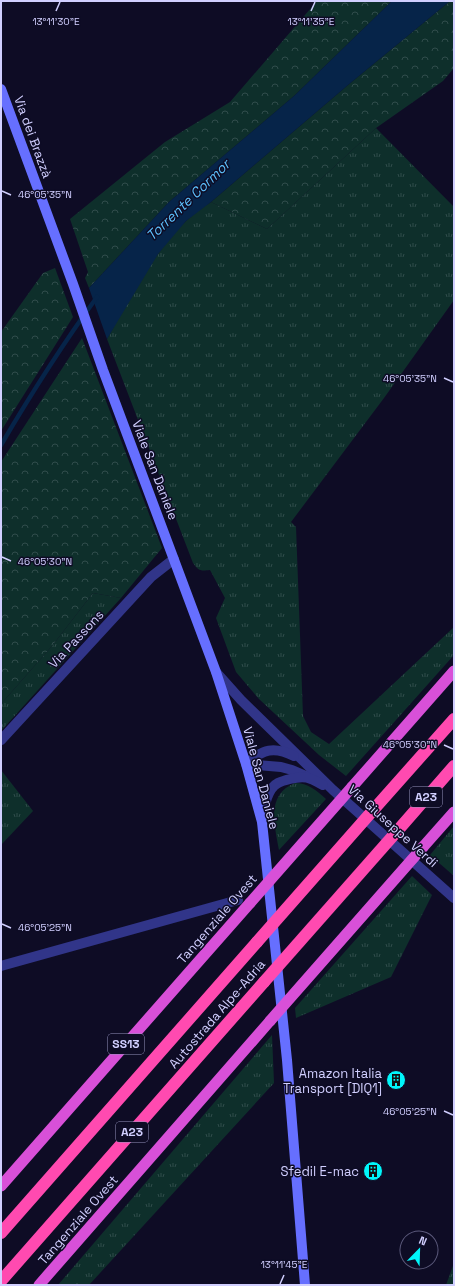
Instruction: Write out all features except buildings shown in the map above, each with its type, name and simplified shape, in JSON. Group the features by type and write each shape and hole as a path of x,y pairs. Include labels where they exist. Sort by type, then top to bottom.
{"highway":[{"name":"Tangenziale Ovest","path":"1,1186 454,671"},
{"name":"Autostrada Alpe-Adria","path":"1,1233 454,719"},
{"name":"Autostrada Alpe-Adria","path":"1,1281 454,766"},
{"name":"Tangenziale Ovest","path":"39,1285 454,812"}],"main road":[{"name":"Via dei Brazzà","path":"1,89 103,370"},
{"name":"Viale San Daniele","path":"103,370 216,672 246,764 262,822 287,1060 305,1285"}],"street":[{"name":"Via Passons","path":"1,740 151,577 174,559"},
{"name":"Via Giuseppe Verdi","path":"216,672 241,700 334,790 454,898"},
{"name":"Via Giuseppe Verdi","path":"246,764 257,754 270,750 283,750 303,760"},
{"name":"Via Giuseppe Verdi","path":"246,764 281,767 292,770 334,790"},
{"path":"262,822 266,803 271,791 277,783 295,778 309,777"},
{"path":"1,966 238,900"}],"green space":[{"path":"317,1 392,1 294,96 169,202 89,288 85,278 88,272 70,219 165,142 230,102"},
{"path":"450,1 454,1 454,68 443,81 376,128 267,229 211,202 348,85"},
{"path":"376,128 454,207 454,300 384,398 291,522 296,527 303,716 311,732 329,744 454,627 454,655 346,776 319,755 259,699 236,672 216,618 225,598 210,570 200,570 193,563 107,339 133,292 152,262 174,234 195,213 211,202 267,229"},
{"path":"55,268 73,317 1,431 1,332 43,273"},
{"path":"82,338 162,548 121,598 93,593 52,646 1,704 1,462"},
{"path":"93,593 121,598 1,731 1,704 52,646"},
{"path":"1,770 33,811 1,845"},
{"path":"295,783 308,786 326,799 279,850 274,821 276,803 279,795 286,788"},
{"path":"454,826 454,876 430,855"},
{"path":"412,876 432,895 391,977 296,1018 295,1008"},
{"path":"272,1035 274,1083 89,1285 58,1285"},
{"path":"454,1263 454,1285 446,1285"}],"water":[{"path":"392,1 450,1 348,85 211,202 186,221 158,254 107,339 89,288 169,202 294,96"}],"waterway":[{"name":"Torrente Cormor","path":"1,445 47,370 97,297"}],"place":[{"name":"Amazon Italia Transport [DIQ1]","path":"396,1080"},
{"name":"Sfedil E-mac","path":"373,1171"}]}
